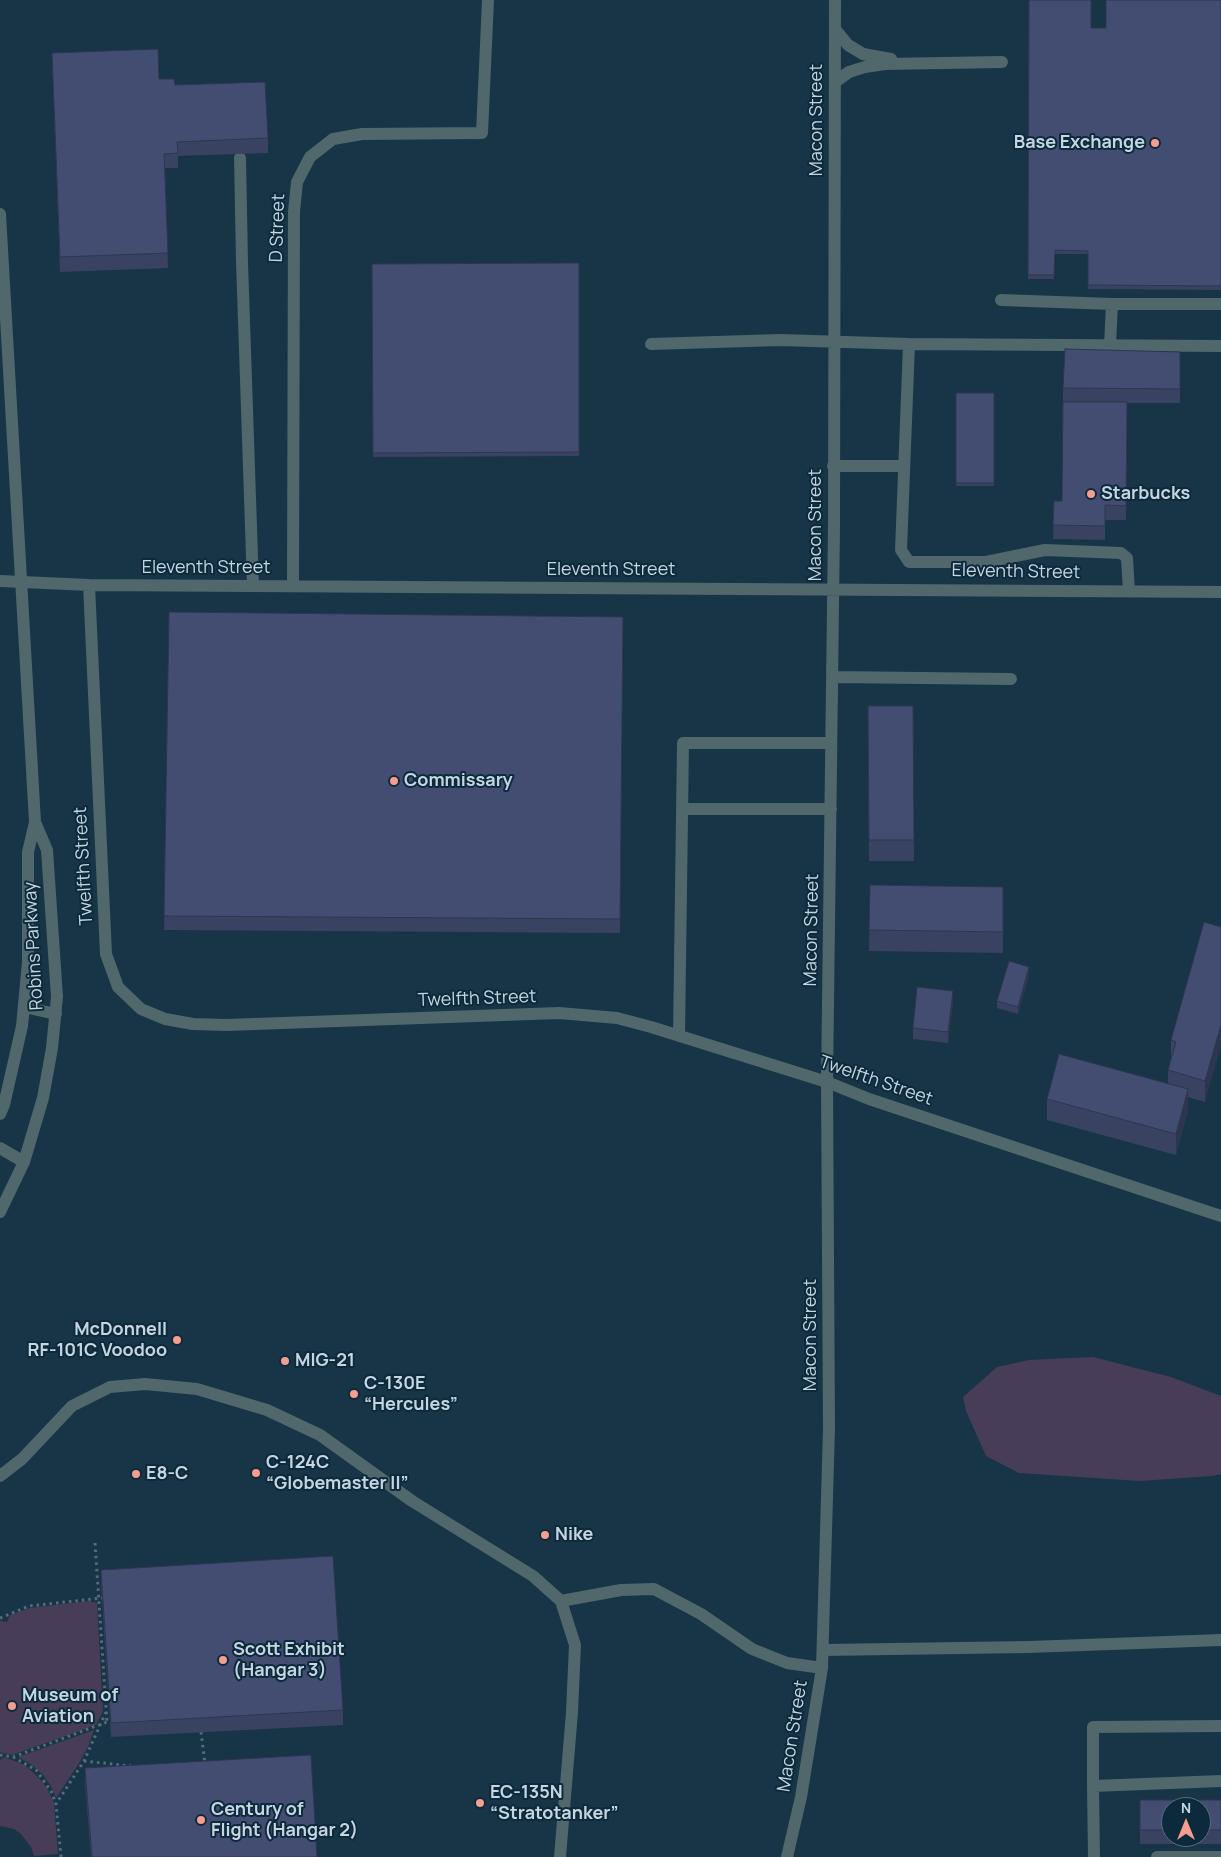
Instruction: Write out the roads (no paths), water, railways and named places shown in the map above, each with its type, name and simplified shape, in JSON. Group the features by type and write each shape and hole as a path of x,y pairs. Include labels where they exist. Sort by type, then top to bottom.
{"street":[{"name":"D Street","path":"293,586 294,212 297,182 310,156 334,139 362,134 482,133 488,0"},
{"name":"Macon Street","path":"787,1857 801,1797 822,1668 829,1429 827,1082 832,743 835,0"},
{"path":"835,30 848,45 863,54 931,62"},
{"path":"834,82 849,72 865,66 931,62 1002,62"},
{"path":"240,158 253,586"},
{"name":"Robins Parkway","path":"0,214 35,822 28,852 28,962 22,1026 4,1105 0,1114"},
{"path":"1001,300 1112,304 1221,304"},
{"path":"1110,345 1112,304"},
{"path":"651,344 780,340 833,343 1221,346"},
{"path":"909,344 901,550 909,562 986,562 1045,550 1121,553 1127,558 1129,591"},
{"path":"833,466 904,466"},
{"name":"Eleventh Street","path":"0,581 89,585 1221,592"},
{"name":"Twelfth Street","path":"89,585 106,954 118,987 141,1009 165,1019 227,1025 559,1013 617,1018 827,1082 869,1099 1221,1216"},
{"path":"832,677 1011,680"},
{"path":"679,1036 682,743 832,743"},
{"path":"682,809 830,809"},
{"name":"Robins Parkway","path":"0,1212 24,1162 43,1098 56,1014 57,997 47,850 35,822"},
{"path":"24,1007 56,1014"},
{"path":"0,1148 24,1162"},
{"path":"0,1476 22,1459 72,1406 110,1387 146,1384 197,1388 268,1410 320,1436 412,1501 533,1576 560,1601 575,1646 575,1671 560,1857"},
{"path":"560,1601 621,1590 654,1589 701,1614 752,1649 787,1662 822,1668"},
{"path":"823,1650 1029,1647 1221,1640"},
{"path":"1094,1857 1093,1727 1221,1726"},
{"path":"1093,1786 1221,1781"},
{"path":"1157,1857 1221,1857"}],"place":[{"name":"Base Exchange","path":"1155,143"},
{"name":"Starbucks","path":"1091,494"},
{"name":"Commissary","path":"394,781"},
{"name":"McDonnell RF-101C Voodoo","path":"177,1340"},
{"name":"MIG-21","path":"285,1361"},
{"name":"C-130E “Hercules”","path":"354,1394"},
{"name":"C-124C “Globemaster II”","path":"256,1473"},
{"name":"E8-C","path":"136,1474"},
{"name":"Nike","path":"545,1535"},
{"name":"Scott Exhibit (Hangar 3)","path":"223,1660"},
{"name":"Museum of Aviation","path":"12,1706"},
{"name":"EC-135N “Stratotanker”","path":"480,1803"},
{"name":"Century of Flight (Hangar 2)","path":"201,1820"}]}
